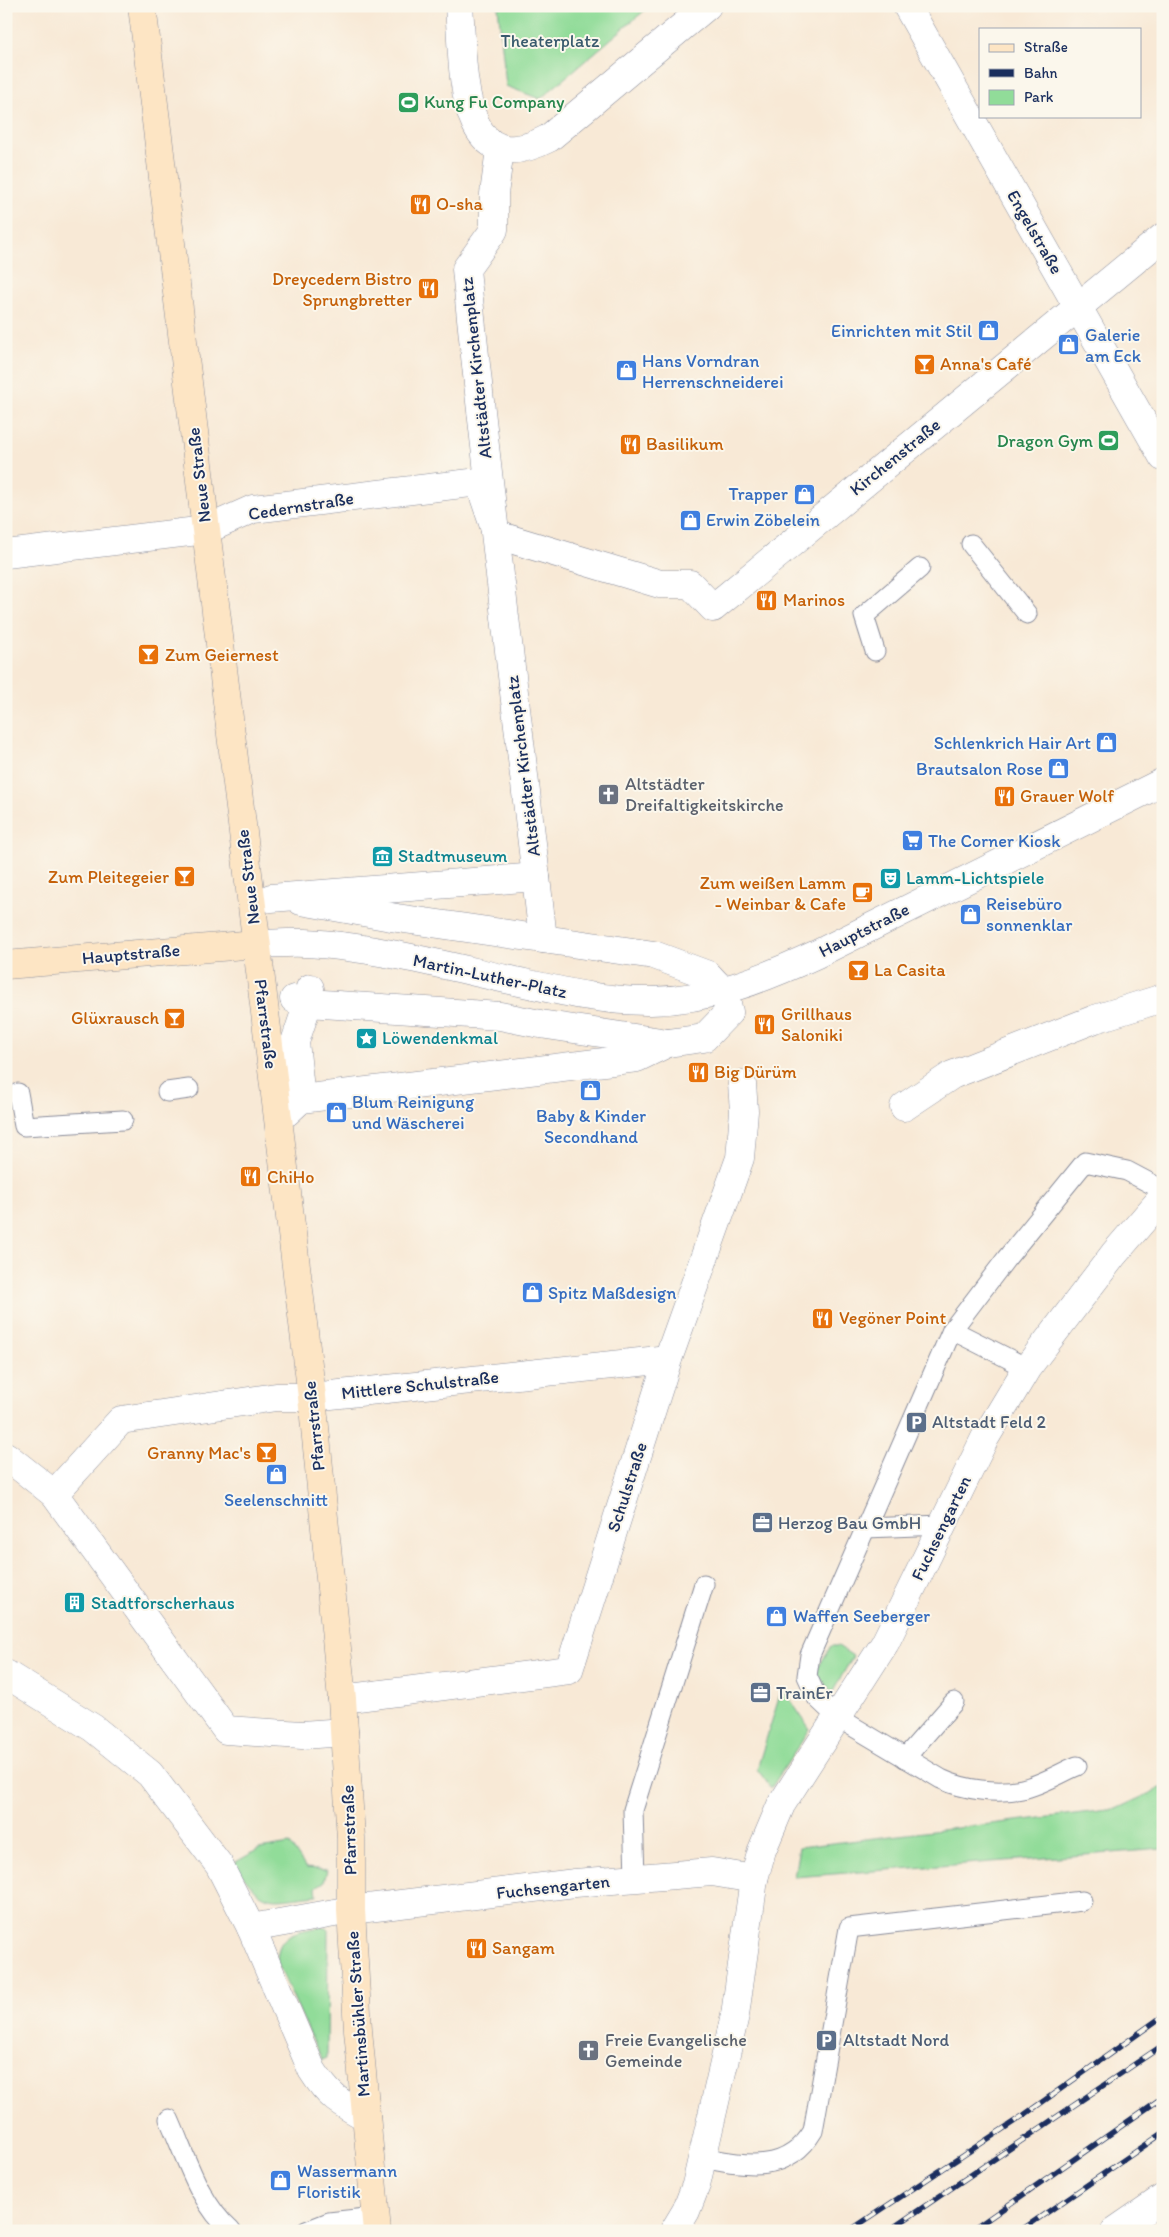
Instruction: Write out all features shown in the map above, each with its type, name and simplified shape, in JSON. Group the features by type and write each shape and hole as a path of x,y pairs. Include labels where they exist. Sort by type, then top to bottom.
{"street":[{"name":"Neue Straße","path":"142,6 256,944"},
{"path":"458,6 467,100 472,117 480,132 490,144 510,151 523,149 549,138 707,6"},
{"name":"Engelstraße","path":"907,6 1163,458"},
{"name":"Altstädter Kirchenplatz","path":"500,149 494,194 494,230 466,269 485,464 497,535 536,877"},
{"name":"Kirchenstraße","path":"497,535 660,584 690,584 712,608 1163,237"},
{"name":"Cedernstraße","path":"6,554 206,530 253,509 479,482"},
{"name":"Altstädter Kirchenplatz","path":"479,482 497,535"},
{"name":"Hauptstraße","path":"724,992 777,972 817,954 1163,782"},
{"path":"302,903 536,877 543,939"},
{"path":"272,898 654,955 708,975 724,992"},
{"name":"Martin-Luther-Platz","path":"256,944 306,943 380,953 553,989 624,1000 651,1001 724,992 729,1012 704,1038 668,1043 636,1058 300,1099 294,1042 304,997 500,1016 540,1024 621,1034 668,1043"},
{"name":"Hauptstraße","path":"6,965 256,944"},
{"name":"Pfarrstraße","path":"256,944 312,1397 342,1699 351,1838 351,1910"},
{"path":"904,1107 952,1075 1095,1019 1163,998"},
{"name":"Schulstraße","path":"342,1699 569,1670 668,1359 740,1158 744,1112 742,1084"},
{"path":"277,1118 291,1109 300,1099"},
{"name":"Fuchsengarten","path":"674,2231 686,2211 696,2185 735,2015 754,1879 762,1850 781,1805 885,1643 985,1438 1027,1368 1108,1261 1163,1197"},
{"name":"Mittlere Schulstraße","path":"54,1494 121,1420 276,1397 312,1397 668,1359"},
{"path":"6,1456 54,1494 226,1730 302,1734 344,1732"},
{"name":"Martinsbühler Straße","path":"6,1674 93,1728 150,1774 218,1865 250,1928 312,2070 324,2089 335,2100 366,2117"},
{"name":"Fuchsengarten","path":"250,1928 351,1910 575,1883 712,1872 754,1879"},
{"name":"Martinsbühler Straße","path":"351,1910 376,2224"},
{"path":"1115,2231 1163,2198"}],"lane":[{"path":"971,544 1027,614"},
{"path":"875,651 864,616 920,568"},
{"path":"167,1092 189,1089"},
{"path":"18,1093 24,1126 123,1120"},
{"path":"1077,1766 1023,1789 994,1790 958,1787 837,1717 817,1698 807,1676 810,1655 952,1330 1006,1259 1086,1162 1127,1171 1163,1190"},
{"path":"952,1330 1027,1368"},
{"path":"866,1528 942,1525"},
{"path":"635,1878 632,1810 704,1584"},
{"path":"905,1758 954,1702"},
{"path":"702,2157 753,2166 784,2158 797,2151 806,2143 813,2131 849,1928 1082,1901"},
{"path":"169,2119 209,2205 220,2221 231,2231"},
{"path":"306,2231 329,2222 376,2224"}],"green space":[{"name":"Theaterplatz","path":"498,6 650,6 540,99 506,86"},
{"path":"831,1646 838,1646 853,1656 832,1693 817,1674 818,1668"},
{"path":"782,1688 810,1729 771,1788 757,1769"},
{"path":"1163,1787 1163,1849 794,1877 799,1847 1116,1809"},
{"path":"290,1844 306,1868 327,1870 324,1882 316,1887 317,1895 268,1898 253,1888 234,1863 259,1849"},
{"path":"322,1927 328,1929 327,2058 322,2060 277,1962 281,1944 290,1935"}],"railway":[{"path":"849,2231 1024,2115 1163,2016"},
{"path":"888,2231 1163,2045"},
{"path":"971,2231 1163,2097"},
{"path":"1020,2231 1163,2133"}],"place":[{"name":"Kung Fu Company","path":"408,102"},
{"name":"O-sha","path":"420,204"},
{"name":"Dreycedern Bistro Sprungbretter","path":"428,289"},
{"name":"Einrichten mit Stil","path":"988,331"},
{"name":"Galerie am Eck","path":"1069,345"},
{"name":"Anna's Café","path":"924,364"},
{"name":"Hans Vorndran Herrenschneiderei","path":"626,371"},
{"name":"Dragon Gym","path":"1109,441"},
{"name":"Basilikum","path":"630,444"},
{"name":"Trapper","path":"804,494"},
{"name":"Erwin Zöbelein","path":"690,520"},
{"name":"Marinos","path":"767,600"},
{"name":"Zum Geiernest","path":"149,655"},
{"name":"Schlenkrich Hair Art","path":"1107,743"},
{"name":"Brautsalon Rose","path":"1059,769"},
{"name":"Altstädter Dreifaltigkeitskirche","path":"609,794"},
{"name":"Grauer Wolf","path":"1004,796"},
{"name":"The Corner Kiosk","path":"912,841"},
{"name":"Stadtmuseum","path":"382,856"},
{"name":"Zum Pleitegeier","path":"185,877"},
{"name":"Lamm-Lichtspiele","path":"890,878"},
{"name":"Zum weißen Lamm - Weinbar & Cafe","path":"862,893"},
{"name":"Reisebüro sonnenklar","path":"970,914"},
{"name":"La Casita","path":"858,970"},
{"name":"Glüxrausch","path":"175,1018"},
{"name":"Grillhaus Saloniki","path":"765,1024"},
{"name":"Löwendenkmal","path":"366,1038"},
{"name":"Big Dürüm","path":"698,1072"},
{"name":"Baby & Kinder Secondhand","path":"591,1091"},
{"name":"Blum Reinigung und Wäscherei","path":"336,1112"},
{"name":"ChiHo","path":"251,1177"},
{"name":"Spitz Maßdesign","path":"532,1293"},
{"name":"Vegöner Point","path":"823,1318"},
{"name":"Altstadt Feld 2","path":"916,1422"},
{"name":"Granny Mac's","path":"267,1453"},
{"name":"Seelenschnitt","path":"276,1475"},
{"name":"Herzog Bau GmbH","path":"762,1523"},
{"name":"Stadtforscherhaus","path":"75,1603"},
{"name":"Waffen Seeberger","path":"777,1616"},
{"name":"TrainEr","path":"760,1693"},
{"name":"Sangam","path":"476,1948"},
{"name":"Altstadt Nord","path":"827,2040"},
{"name":"Freie Evangelische Gemeinde","path":"589,2050"},
{"name":"Wassermann Floristik","path":"281,2181"}]}
